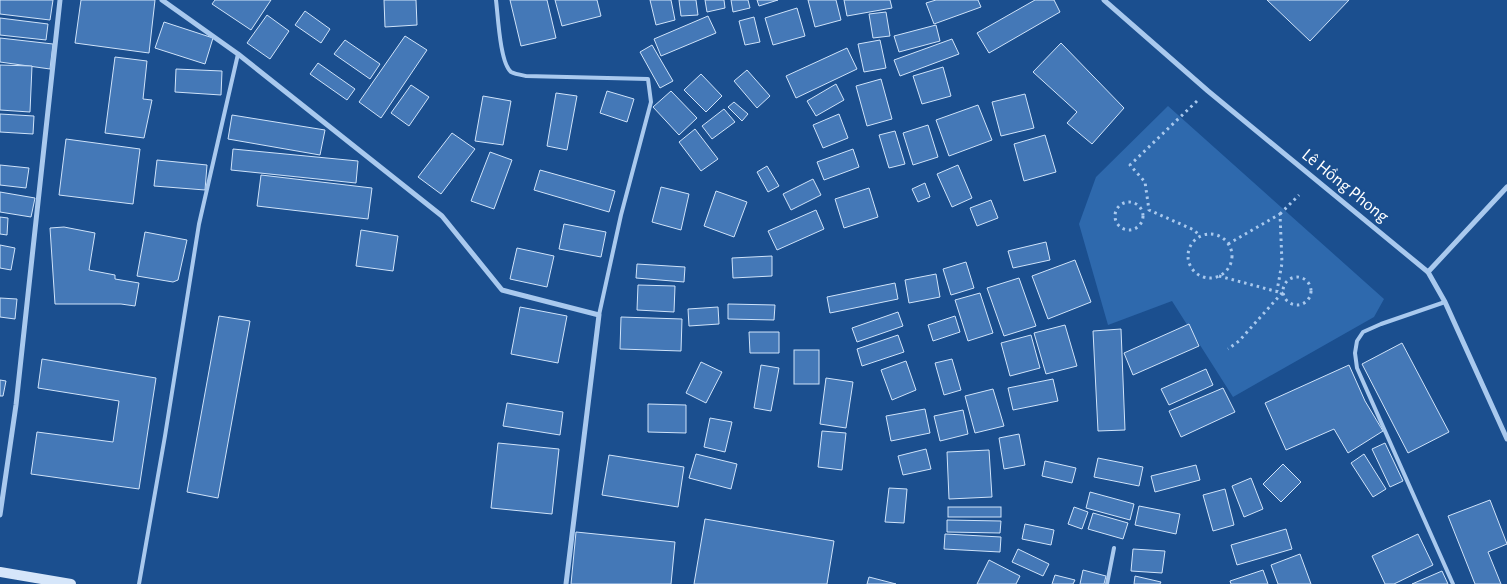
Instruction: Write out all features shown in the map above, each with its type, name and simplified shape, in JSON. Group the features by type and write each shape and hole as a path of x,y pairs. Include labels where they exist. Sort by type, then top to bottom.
{"main road":[{"path":"0,572 71,584"}],"street":[{"path":"0,515 16,405 60,0"},
{"path":"162,0 238,54 442,216 502,290 599,316 566,584"},
{"name":"Lê Hồng Phong","path":"1104,0 1208,90 1428,272 1445,302 1507,439"},
{"path":"1428,272 1507,187"}],"lane":[{"path":"496,0 502,53 506,65 512,72 526,76 648,79 651,102 621,215 599,316"},
{"path":"139,584 166,436 198,224 238,54"},
{"path":"1445,302 1363,332 1357,341 1355,353 1357,368 1453,584"},
{"path":"1107,584 1114,548"}],"path":[{"path":"1149,210 1145,182 1130,165 1208,90"},
{"path":"1228,244 1280,214 1299,195"},
{"path":"1128,202 1138,206 1142,211 1143,217 1140,225 1130,230 1124,230 1118,225 1115,218 1120,206 1128,202"},
{"path":"1142,211 1149,210 1194,230 1200,236"},
{"path":"1277,291 1282,263 1280,214"},
{"path":"1219,276 1227,270 1232,261 1232,251 1225,239 1214,234 1200,236 1189,248 1189,261 1193,269 1200,275 1208,278 1219,276 1277,291 1282,293 1291,304 1298,305 1304,303 1308,300 1311,291 1310,285 1301,277 1287,280 1283,286 1282,293 1239,341 1228,349"}],"shaded area":[{"path":"1168,106 1384,299 1374,317 1233,397 1172,301 1108,325 1079,224 1096,177"}],"building":[{"path":"0,0 53,0 50,20 0,14"},
{"path":"81,0 155,0 149,53 75,43"},
{"path":"215,0 271,0 251,30 212,4"},
{"path":"384,0 416,0 417,25 385,27"},
{"path":"510,0 547,0 556,38 521,46"},
{"path":"555,0 597,0 601,16 562,26"},
{"path":"650,0 671,0 675,20 656,25"},
{"path":"679,0 696,0 698,15 681,16"},
{"path":"705,0 724,0 725,8 707,12"},
{"path":"731,0 748,0 750,8 733,12"},
{"path":"757,0 778,0 759,6"},
{"path":"808,0 836,0 841,20 815,27"},
{"path":"844,0 890,0 892,8 847,16"},
{"path":"936,0 978,0 981,7 934,24 926,3"},
{"path":"1035,0 1054,0 1060,12 989,53 977,33"},
{"path":"1267,0 1349,0 1310,41"},
{"path":"797,8 805,36 773,45 765,18"},
{"path":"305,11 330,29 321,43 295,25"},
{"path":"886,12 890,36 873,38 869,14"},
{"path":"267,15 289,31 270,59 247,43"},
{"path":"708,16 716,33 661,56 654,39"},
{"path":"754,17 760,42 745,45 739,21"},
{"path":"0,18 48,24 46,40 0,35"},
{"path":"164,22 213,38 205,64 155,48"},
{"path":"936,25 940,41 899,52 894,36"},
{"path":"405,36 427,50 381,118 359,102"},
{"path":"0,38 53,44 50,69 0,62"},
{"path":"952,39 959,54 900,76 894,60"},
{"path":"345,40 380,64 370,79 334,54"},
{"path":"880,40 886,68 864,72 858,44"},
{"path":"1061,43 1124,108 1092,144 1067,123 1077,112 1033,72"},
{"path":"652,45 673,81 660,88 640,52"},
{"path":"847,48 857,69 796,98 786,76"},
{"path":"115,57 147,61 143,99 152,100 144,138 105,133"},
{"path":"318,63 355,89 347,100 310,74"},
{"path":"0,65 32,66 30,112 0,110"},
{"path":"943,67 951,96 922,104 913,76"},
{"path":"176,69 222,71 221,95 175,92"},
{"path":"747,70 770,96 757,108 734,81"},
{"path":"701,74 722,96 706,112 684,90"},
{"path":"881,79 892,119 867,126 856,86"},
{"path":"836,84 844,100 816,116 807,101"},
{"path":"411,85 429,97 409,126 391,113"},
{"path":"607,91 634,99 627,122 600,113"},
{"path":"671,91 697,118 679,135 653,107"},
{"path":"556,93 577,96 567,150 547,146"},
{"path":"1025,94 1034,128 1001,136 992,102"},
{"path":"483,96 511,101 503,145 475,141"},
{"path":"734,102 748,114 742,121 728,107"},
{"path":"978,105 992,140 949,156 936,120"},
{"path":"724,109 735,122 712,139 702,126"},
{"path":"0,114 34,116 33,134 0,132"},
{"path":"839,114 848,138 823,148 813,125"},
{"path":"232,115 325,130 320,155 228,139"},
{"path":"928,125 938,157 913,165 903,133"},
{"path":"695,129 718,159 701,171 679,142"},
{"path":"895,131 905,164 889,168 879,135"},
{"path":"452,133 475,149 441,194 418,177"},
{"path":"1045,135 1056,172 1024,181 1014,144"},
{"path":"66,139 140,149 133,204 59,195"},
{"path":"233,149 358,161 356,183 231,170"},
{"path":"853,149 859,167 824,180 817,162"},
{"path":"490,152 512,160 494,209 471,201"},
{"path":"157,160 207,165 205,190 154,186"},
{"path":"0,165 29,168 26,188 0,185"},
{"path":"958,165 972,198 952,207 937,174"},
{"path":"767,166 779,186 768,192 757,172"},
{"path":"540,170 615,191 609,212 534,190"},
{"path":"261,175 372,188 368,219 257,206"},
{"path":"813,179 821,195 791,210 783,194"},
{"path":"925,183 930,197 918,202 912,189"},
{"path":"661,187 689,194 681,230 652,222"},
{"path":"869,188 878,217 844,228 835,199"},
{"path":"716,191 747,202 734,237 704,226"},
{"path":"0,192 35,198 31,217 0,212"},
{"path":"991,200 998,218 977,226 970,208"},
{"path":"816,210 824,229 777,250 768,231"},
{"path":"0,217 8,218 7,235 0,234"},
{"path":"564,224 606,232 601,257 559,249"},
{"path":"64,227 95,233 89,270 115,275 115,279 139,283 135,306 121,304 55,304 50,228"},
{"path":"361,230 398,236 393,271 356,266"},
{"path":"145,232 187,240 178,280 173,282 137,276"},
{"path":"1046,242 1050,260 1013,268 1008,251"},
{"path":"0,245 15,248 11,270 0,268"},
{"path":"517,248 554,256 547,287 510,279"},
{"path":"772,256 772,276 733,278 732,258"},
{"path":"1075,260 1091,302 1048,319 1032,276"},
{"path":"966,262 974,288 951,295 943,269"},
{"path":"637,264 685,267 684,282 636,278"},
{"path":"936,274 940,297 909,303 905,280"},
{"path":"1019,278 1036,326 1004,336 987,288"},
{"path":"895,283 898,299 830,313 827,297"},
{"path":"638,285 675,286 674,312 637,310"},
{"path":"980,293 993,333 968,341 955,300"},
{"path":"0,298 17,299 15,319 0,317"},
{"path":"728,304 775,305 774,320 728,319"},
{"path":"520,307 567,316 558,363 511,354"},
{"path":"718,307 719,324 689,326 688,309"},
{"path":"898,312 903,326 857,342 852,328"},
{"path":"219,316 250,321 218,498 187,492"},
{"path":"955,316 960,332 933,341 928,325"},
{"path":"621,317 682,319 681,351 620,349"},
{"path":"1189,324 1199,346 1133,375 1124,353"},
{"path":"1065,325 1077,366 1046,374 1034,333"},
{"path":"1121,329 1125,430 1098,431 1093,331"},
{"path":"749,332 779,332 779,353 750,353"},
{"path":"898,335 904,352 862,366 857,349"},
{"path":"1031,335 1040,368 1010,376 1001,343"},
{"path":"1402,343 1449,432 1408,453 1362,364"},
{"path":"794,350 819,350 819,384 794,384"},
{"path":"42,359 156,378 139,489 31,474 37,432 113,442 119,401 38,388"},
{"path":"952,359 961,390 944,395 935,363"},
{"path":"906,361 916,390 892,400 881,370"},
{"path":"701,362 722,372 706,403 686,393"},
{"path":"761,365 779,368 771,411 754,408"},
{"path":"1349,365 1365,401 1383,431 1348,453 1334,429 1286,450 1265,403"},
{"path":"1206,369 1213,385 1169,405 1161,389"},
{"path":"826,378 853,382 846,428 820,424"},
{"path":"1053,379 1058,401 1013,410 1008,388"},
{"path":"0,380 6,381 3,396 0,396"},
{"path":"1223,388 1235,412 1181,437 1169,411"},
{"path":"993,389 1004,426 975,433 965,396"},
{"path":"507,403 563,412 560,435 503,426"},
{"path":"648,404 686,405 686,433 648,432"},
{"path":"925,409 930,433 891,441 886,416"},
{"path":"963,410 968,434 940,441 934,416"},
{"path":"710,418 732,422 725,452 704,447"},
{"path":"822,431 846,433 842,470 818,467"},
{"path":"1019,434 1025,465 1004,469 999,438"},
{"path":"498,443 559,449 552,514 491,508"},
{"path":"1385,443 1403,481 1390,487 1372,449"},
{"path":"926,449 931,469 903,475 898,456"},
{"path":"989,450 992,497 949,499 947,452"},
{"path":"696,454 737,464 731,489 689,478"},
{"path":"1364,454 1386,489 1373,497 1351,463"},
{"path":"609,455 684,467 678,507 602,495"},
{"path":"1098,458 1143,467 1139,486 1094,477"},
{"path":"1045,461 1076,468 1072,483 1042,476"},
{"path":"1283,464 1301,482 1281,502 1263,484"},
{"path":"1196,465 1200,480 1155,492 1151,476"},
{"path":"1251,478 1263,509 1244,517 1232,486"},
{"path":"889,488 907,489 904,523 885,522"},
{"path":"1225,489 1234,525 1213,531 1203,495"},
{"path":"1090,492 1134,504 1130,520 1086,508"},
{"path":"1490,500 1507,544 1488,552 1501,584 1475,584 1448,516"},
{"path":"1139,506 1180,514 1176,534 1135,525"},
{"path":"948,507 1001,507 1001,517 948,517"},
{"path":"1074,507 1088,512 1082,529 1068,524"},
{"path":"1093,513 1128,523 1123,539 1088,529"},
{"path":"705,519 834,541 827,584 694,584"},
{"path":"947,520 1001,521 1000,533 947,532"},
{"path":"1025,524 1054,530 1051,545 1022,539"},
{"path":"1286,529 1292,549 1237,565 1231,545"},
{"path":"576,532 675,542 671,584 571,584"},
{"path":"945,534 1001,537 1000,552 944,549"},
{"path":"1418,534 1433,565 1394,584 1385,584 1372,556"},
{"path":"1018,549 1049,564 1043,576 1012,562"},
{"path":"1133,549 1165,551 1162,573 1131,571"},
{"path":"1300,554 1311,584 1278,584 1271,565"},
{"path":"989,560 1020,576 1016,584 977,584"},
{"path":"1083,570 1106,576 1104,584 1080,584"},
{"path":"1263,570 1268,584 1231,584 1230,581"},
{"path":"1442,571 1448,584 1412,584"},
{"path":"1055,575 1075,580 1073,584 1052,584"},
{"path":"1135,576 1161,582 1160,584 1134,584"},
{"path":"869,577 896,584 867,584"}]}
